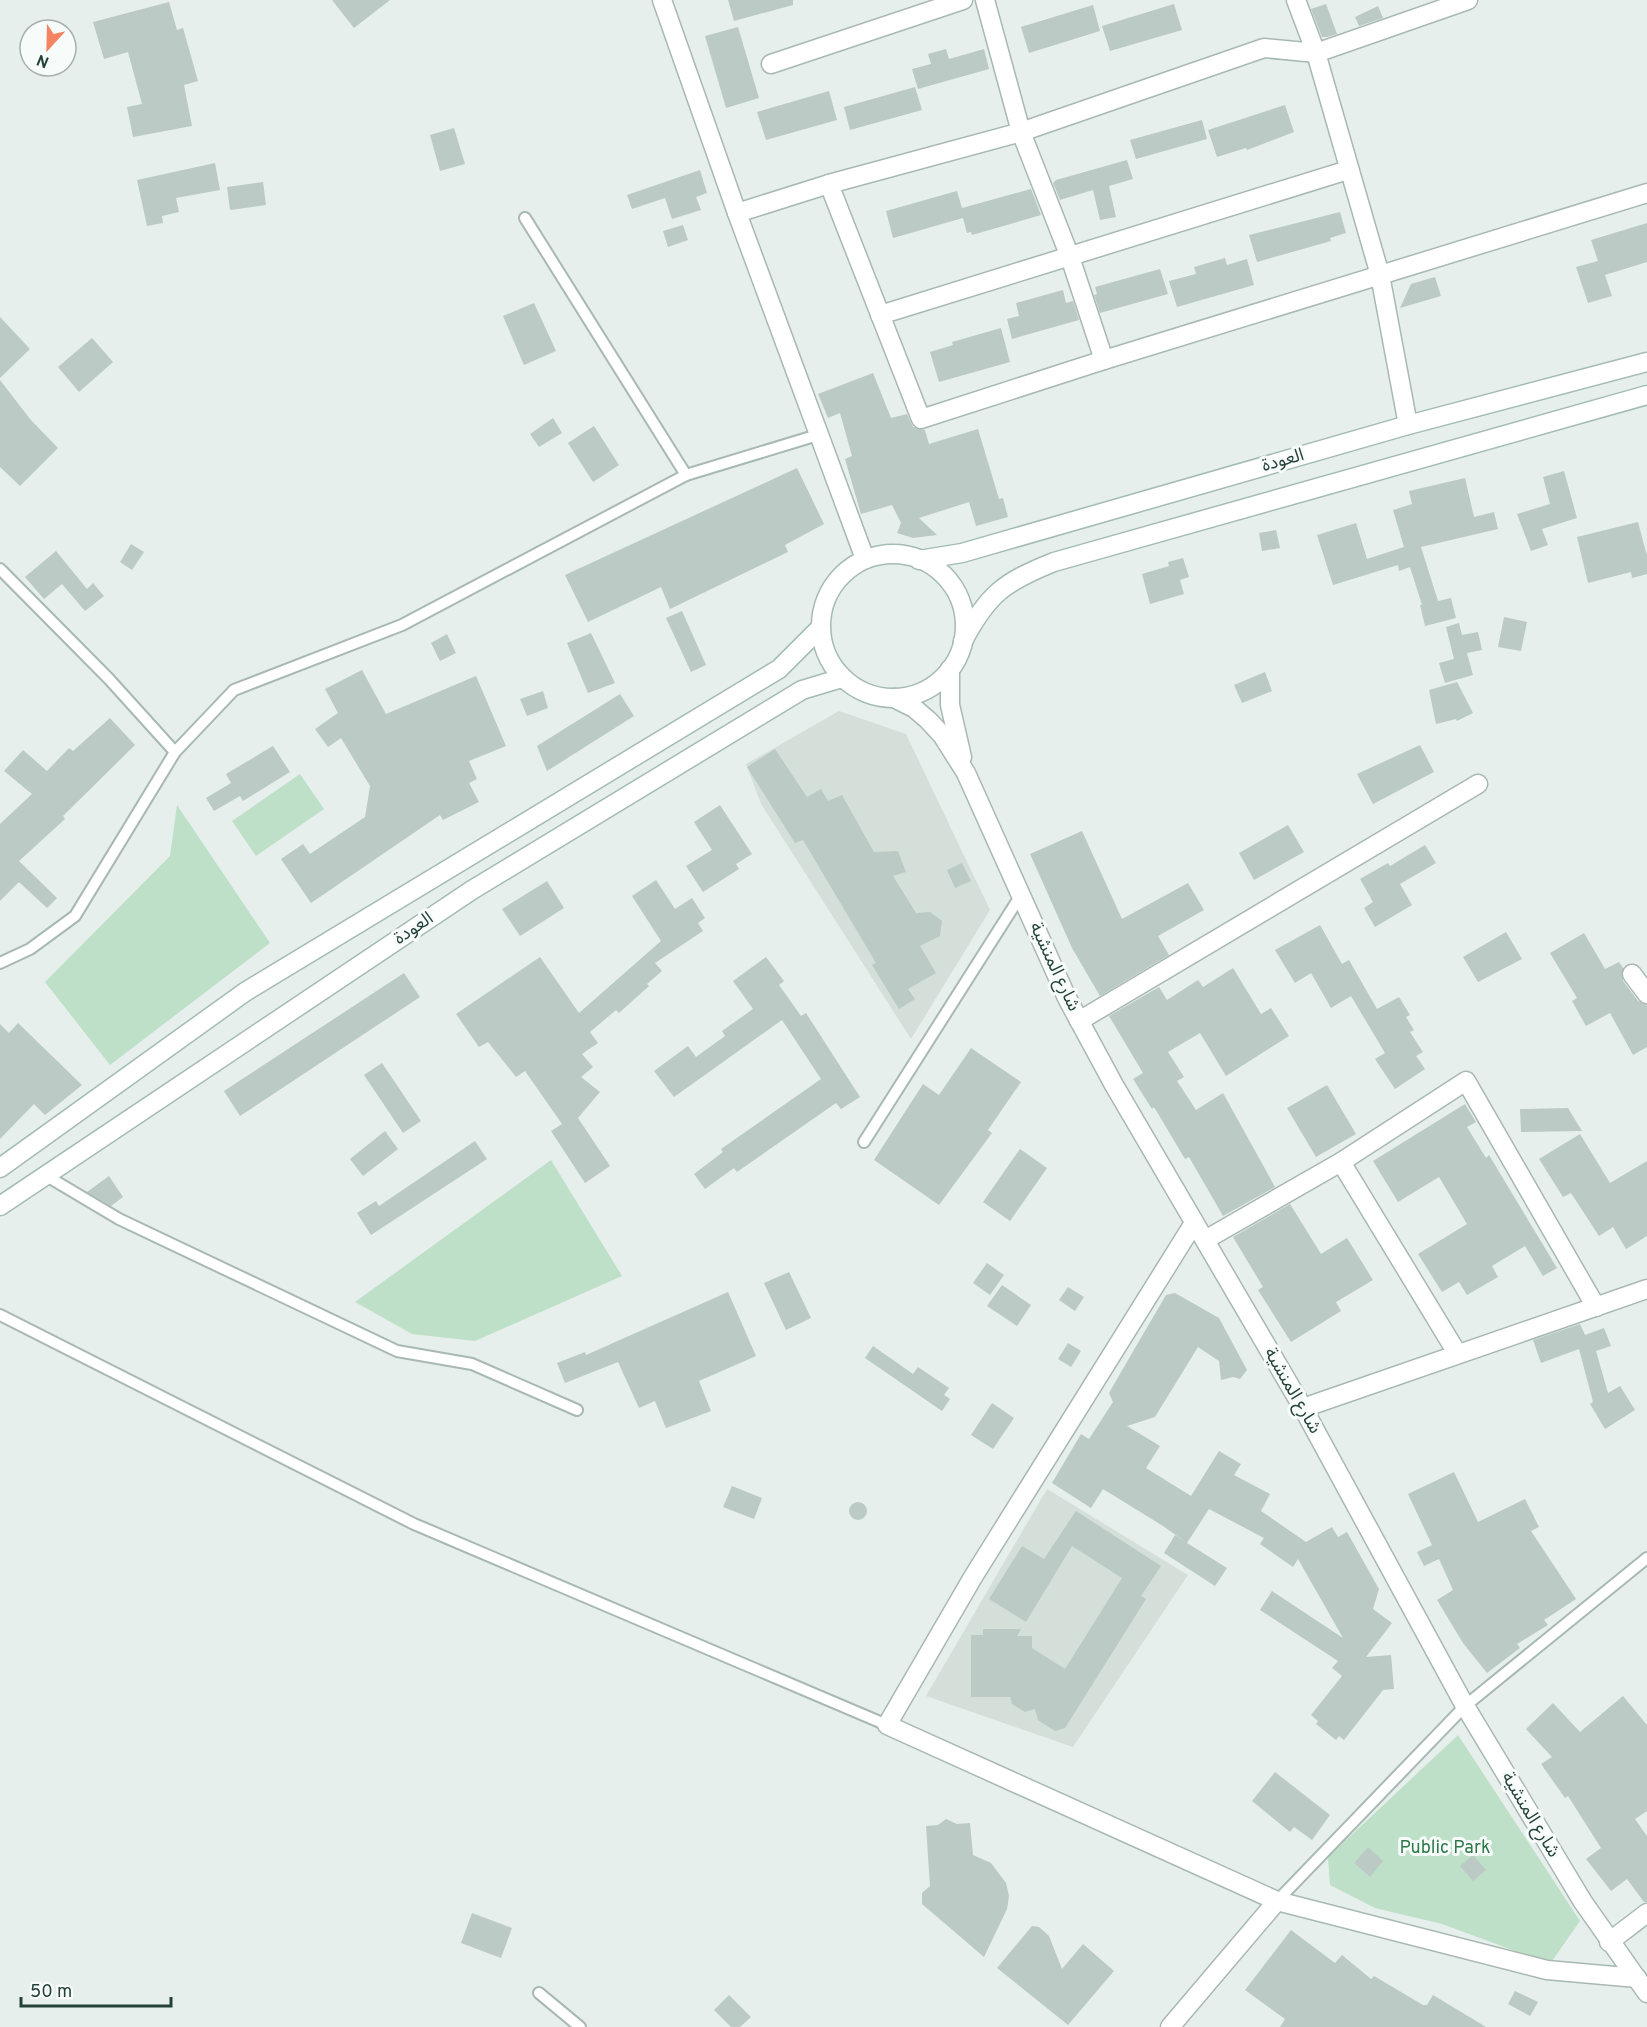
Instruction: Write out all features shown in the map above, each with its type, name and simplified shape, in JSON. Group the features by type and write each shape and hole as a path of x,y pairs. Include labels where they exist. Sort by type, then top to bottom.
{"street":[{"path":"662,0 737,213 821,435 865,560"},
{"path":"771,64 963,0"},
{"path":"985,0 1020,132 1070,257 1104,360"},
{"path":"1296,0 1316,53 1380,275 1408,425"},
{"path":"737,213 829,184 1020,132 1264,48 1316,53 1468,0"},
{"path":"880,315 1348,170"},
{"path":"829,184 921,419 1104,360 1647,193"},
{"name":"العودة","path":"919,560 962,553 1408,425 1647,362"},
{"name":"العودة","path":"963,641 980,611 996,592 1021,575 1054,562 1647,395"},
{"path":"888,554 919,560 939,572 958,596 964,626 963,641 950,669 927,689 894,698 866,693 842,678 836,671 820,628 824,603 836,581 844,572 865,560 888,554"},
{"name":"العودة","path":"0,1168 245,992 779,669 820,628"},
{"name":"شارع المنشية","path":"950,669 952,717 966,773"},
{"name":"العودة","path":"0,1206 472,890 802,690 842,678"},
{"name":"شارع المنشية","path":"894,698 914,708 928,720 942,735 966,773 1079,1021 1303,1408 1465,1706 1609,1942 1642,1986"},
{"path":"1079,1021 1478,784"},
{"path":"1632,974 1647,994"},
{"path":"1204,1240 1341,1162 1466,1081 1596,1307"},
{"path":"1341,1162 1457,1353"},
{"path":"1194,1223 973,1577 887,1725 1277,1901 1547,1970 1642,1986"},
{"path":"1303,1408 1647,1289"},
{"path":"1174,2026 1277,1901"},
{"path":"1609,1942 1647,1912"}],"lane":[{"path":"525,218 686,475"},
{"path":"0,963 30,950 75,916 175,752 234,690 402,625 686,475 821,435"},
{"path":"0,569 109,679 175,752"},
{"path":"864,1142 1021,896"},
{"path":"45,1175 119,1220 397,1351 472,1364 577,1410"},
{"path":"0,1315 414,1524 887,1725"},
{"path":"1277,1901 1465,1706 1647,1558"},
{"path":"539,1993 580,2027"}],"shaded area":[{"path":"839,711 906,734 990,910 911,1039 761,804 746,764"},
{"path":"1047,1489 1188,1575 1073,1747 926,1696"}],"green space":[{"path":"300,774 324,809 256,856 232,821"},
{"path":"177,805 270,943 110,1065 45,982 170,856"},
{"path":"551,1160 622,1276 475,1341 412,1334 355,1302"},
{"name":"Public Park","path":"1458,1735 1580,1921 1550,1964 1442,1924 1375,1908 1330,1885 1328,1857"}],"building":[{"path":"332,0 390,0 354,28"},
{"path":"728,0 793,0 793,5 734,21"},
{"path":"169,2 177,30 183,28 198,81 184,85 192,126 133,137 127,107 142,104 128,52 104,59 93,22"},
{"path":"1174,4 1182,30 1110,51 1102,26"},
{"path":"1326,4 1337,34 1322,37 1311,9"},
{"path":"1093,5 1100,31 1029,53 1021,27"},
{"path":"1378,6 1383,18 1359,26 1355,17"},
{"path":"738,27 759,98 726,108 705,36"},
{"path":"946,49 949,59 984,49 989,69 918,89 912,69 931,64 928,54"},
{"path":"915,87 922,110 850,130 844,107"},
{"path":"829,91 837,120 766,140 757,112"},
{"path":"1285,105 1294,132 1247,150 1246,148 1217,157 1208,130"},
{"path":"1202,120 1207,139 1136,159 1130,140"},
{"path":"454,128 465,164 440,171 430,135"},
{"path":"1127,160 1133,179 1109,186 1116,217 1100,220 1093,190 1060,200 1053,183 1056,180"},
{"path":"215,163 220,190 176,198 179,212 162,216 163,223 147,226 137,180"},
{"path":"700,170 707,193 696,197 701,210 672,219 665,198 632,209 627,195"},
{"path":"263,182 266,205 230,210 227,187"},
{"path":"1031,189 1041,215 972,235 971,232 967,233 963,218 893,238 886,211 957,191 962,208"},
{"path":"1340,212 1346,233 1330,238 1331,241 1257,262 1249,235"},
{"path":"1647,223 1647,262 1605,275 1612,296 1588,303 1576,267 1598,261 1591,240"},
{"path":"683,225 688,240 668,247 663,231"},
{"path":"1225,258 1227,265 1247,259 1254,285 1177,307 1169,281 1196,274 1194,267"},
{"path":"1160,269 1168,294 1100,313 1094,295 1097,294 1095,287"},
{"path":"1435,277 1441,296 1400,308 1411,284"},
{"path":"1063,290 1066,303 1073,301 1079,320 1012,339 1007,319 1019,316 1016,303"},
{"path":"534,303 556,351 524,365 503,316"},
{"path":"0,317 30,349 0,378"},
{"path":"1001,328 1010,362 939,382 930,352 953,345 952,342"},
{"path":"92,338 113,362 79,392 58,367"},
{"path":"873,373 891,418 907,414 913,427 925,430 929,444 978,429 999,499 1003,498 1008,517 976,526 969,502 919,518 937,535 913,538 897,533 901,523 892,505 861,514 845,459 852,456 840,413 828,418 818,394"},
{"path":"0,380 30,419 58,448 20,486 0,467"},
{"path":"553,418 562,433 539,447 530,434"},
{"path":"594,426 619,465 593,482 568,443"},
{"path":"797,468 824,524 785,545 788,552 670,609 661,587 588,622 565,575"},
{"path":"1564,471 1577,518 1542,529 1548,545 1531,551 1517,514 1550,504 1543,477"},
{"path":"1465,478 1474,517 1494,512 1498,529 1421,547 1438,601 1451,598 1456,618 1425,626 1420,605 1422,605 1410,567 1399,571 1398,565 1333,585 1317,535 1356,523 1367,559 1404,547 1393,510 1412,504 1409,491"},
{"path":"1638,522 1647,556 1647,574 1632,578 1631,572 1588,583 1577,537"},
{"path":"1276,530 1280,548 1262,551 1259,533"},
{"path":"131,544 144,552 132,570 120,562"},
{"path":"56,551 87,589 93,583 104,596 85,611 62,584 44,599 25,577"},
{"path":"1183,558 1189,577 1180,580 1184,594 1150,604 1142,574 1169,566 1168,562"},
{"path":"682,611 706,665 691,672 666,618"},
{"path":"1504,617 1527,622 1521,651 1498,647"},
{"path":"1459,623 1462,635 1478,632 1482,650 1467,653 1473,675 1445,683 1439,663 1454,659 1446,627"},
{"path":"591,633 615,683 588,693 567,643"},
{"path":"447,634 456,653 440,661 431,643"},
{"path":"362,670 386,714 476,676 506,746 469,761 477,779 469,783 479,802 443,820 440,815 311,903 281,859 303,844 310,854 365,817 370,786 341,738 328,747 315,729 338,713 325,689"},
{"path":"1265,672 1272,691 1242,703 1234,685"},
{"path":"1457,682 1473,713 1457,721 1456,719 1436,724 1429,690"},
{"path":"543,691 548,708 527,716 520,699"},
{"path":"620,694 634,716 547,771 537,746"},
{"path":"110,718 135,745 63,816 65,819 19,861 57,898 47,908 19,882 0,901 0,824 32,794 4,771 23,750 47,771 69,748 73,751"},
{"path":"1420,745 1434,772 1373,804 1357,774"},
{"path":"273,746 290,772 243,801 240,796 214,811 206,798 231,783 226,774"},
{"path":"775,749 807,797 821,789 828,801 842,795 874,852 898,851 906,872 893,876 916,913 930,912 942,921 940,936 920,946 936,973 908,989 915,999 899,1009 872,965 876,963 803,840 795,843 747,767"},
{"path":"720,805 752,854 736,864 739,869 703,892 686,866 712,850 694,822"},
{"path":"1288,825 1304,852 1254,880 1239,853"},
{"path":"1082,831 1122,919 1188,883 1204,910 1158,936 1169,955 1100,996 1072,948 1030,854"},
{"path":"1425,845 1436,863 1400,884 1412,905 1375,927 1364,908 1373,902 1360,879 1388,863 1390,866"},
{"path":"962,863 971,881 955,888 947,870"},
{"path":"656,880 675,909 692,898 705,918 698,923 703,931 655,963 662,971 647,984 649,986 619,1013 616,1010 590,1032 598,1043 582,1054 593,1067 581,1077 600,1092 578,1118 610,1166 585,1183 551,1131 562,1124 525,1071 516,1077 488,1042 479,1047 456,1014 540,957 579,1013 661,941 632,896"},
{"path":"547,881 564,908 520,936 502,909"},
{"path":"1320,925 1342,964 1349,960 1377,1009 1399,997 1410,1015 1406,1017 1414,1030 1410,1032 1423,1052 1416,1056 1425,1069 1395,1089 1375,1059 1385,1053 1351,996 1331,1008 1311,973 1295,983 1275,950"},
{"path":"1506,932 1522,959 1478,982 1463,957"},
{"path":"1584,933 1605,969 1619,962 1623,968 1623,981 1638,1001 1647,1005 1647,1047 1633,1055 1610,1013 1586,1026 1572,1001 1577,998 1550,953"},
{"path":"766,957 784,981 779,985 801,1016 806,1013 860,1097 841,1109 836,1103 737,1172 734,1168 705,1189 694,1174 723,1152 721,1149 821,1079 782,1020 674,1097 654,1071 688,1046 696,1057 725,1036 722,1031 753,1009 733,981"},
{"path":"1233,968 1261,1014 1271,1008 1289,1036 1226,1076 1200,1033 1168,1052 1184,1077 1177,1081 1196,1110 1223,1093 1275,1187 1223,1216 1189,1157 1185,1159 1154,1107 1152,1109 1133,1079 1143,1073 1109,1016 1159,987 1167,1000 1198,980 1203,987"},
{"path":"404,973 420,997 240,1116 224,1091"},
{"path":"18,1023 82,1085 45,1115 34,1104 0,1139 0,1024 9,1033"},
{"path":"971,1048 1021,1082 988,1130 992,1133 939,1205 874,1160 923,1084 939,1095"},
{"path":"382,1063 421,1121 403,1133 364,1075"},
{"path":"1327,1085 1356,1134 1316,1157 1287,1108"},
{"path":"1465,1104 1476,1122 1467,1127 1486,1158 1489,1155 1557,1268 1543,1276 1525,1246 1492,1266 1498,1277 1467,1295 1459,1282 1442,1292 1418,1254 1467,1224 1439,1177 1398,1202 1373,1161"},
{"path":"1568,1108 1582,1131 1521,1132 1520,1109"},
{"path":"385,1131 398,1149 363,1176 350,1159"},
{"path":"1580,1134 1610,1183 1647,1161 1647,1236 1626,1249 1613,1227 1599,1236 1571,1193 1563,1197 1539,1159"},
{"path":"475,1141 487,1159 371,1235 357,1213 376,1201 379,1206"},
{"path":"1020,1149 1047,1168 1010,1221 983,1202"},
{"path":"109,1176 123,1197 111,1206 87,1192"},
{"path":"1290,1204 1321,1254 1347,1238 1373,1280 1336,1302 1341,1311 1291,1342 1258,1290 1263,1287 1233,1237"},
{"path":"987,1263 1004,1275 990,1295 973,1283"},
{"path":"789,1272 811,1318 786,1330 764,1283"},
{"path":"1002,1285 1031,1305 1017,1326 987,1306"},
{"path":"1068,1287 1084,1297 1075,1311 1059,1300"},
{"path":"728,1292 756,1356 699,1381 711,1411 666,1428 655,1401 639,1408 618,1362 565,1383 557,1363 585,1352 586,1355"},
{"path":"1175,1293 1219,1318 1247,1370 1240,1379 1233,1377 1221,1380 1219,1361 1198,1347 1155,1417 1127,1426 1160,1446 1146,1468 1191,1496 1219,1451 1241,1464 1234,1475 1270,1494 1261,1511 1306,1542 1332,1527 1338,1537 1347,1532 1379,1589 1373,1609 1392,1623 1366,1657 1391,1655 1394,1689 1383,1690 1344,1740 1339,1736 1336,1740 1316,1724 1318,1721 1311,1715 1342,1676 1332,1668 1338,1661 1260,1610 1272,1591 1343,1638 1298,1559 1293,1567 1260,1544 1264,1538 1209,1509 1187,1543 1103,1489 1091,1508 1052,1483 1081,1434 1089,1439 1113,1402 1109,1393 1166,1295"},
{"path":"1580,1324 1585,1335 1604,1328 1611,1346 1596,1351 1608,1393 1620,1386 1635,1410 1605,1429 1590,1404 1593,1402 1579,1349 1541,1363 1533,1340"},
{"path":"1068,1343 1081,1351 1071,1367 1058,1359"},
{"path":"873,1346 913,1374 918,1367 949,1388 944,1395 950,1399 942,1411 865,1358"},
{"path":"992,1403 1014,1418 993,1449 971,1435"},
{"path":"1454,1472 1478,1522 1525,1499 1539,1527 1531,1531 1576,1599 1544,1620 1548,1625 1517,1644 1520,1648 1487,1673 1463,1643 1437,1600 1453,1590 1439,1559 1424,1566 1417,1552 1432,1545 1408,1494"},
{"path":"732,1486 762,1498 754,1519 723,1507"},
{"path":"858,1502 864,1505 867,1511 864,1517 858,1520 852,1517 849,1511 852,1505"},
{"path":"1076,1511 1161,1566 1141,1596 1146,1599 1065,1728 1055,1731 1038,1720 1035,1709 1025,1712 1012,1704 1010,1697 971,1697 971,1635 983,1635 983,1629 1021,1629 1017,1636 1032,1636 1032,1648 1065,1669 1122,1578 1072,1546 1026,1622 989,1599 1022,1546 1044,1559"},
{"path":"1175,1535 1227,1568 1215,1586 1164,1553"},
{"path":"1623,1696 1647,1725 1647,1811 1635,1819 1647,1836 1647,1902 1644,1902 1627,1879 1611,1891 1586,1859 1601,1848 1568,1796 1565,1798 1541,1764 1552,1757 1526,1729 1553,1703 1580,1732"},
{"path":"1275,1772 1330,1815 1312,1840 1294,1827 1290,1832 1252,1801"},
{"path":"946,1819 957,1824 970,1823 973,1855 991,1863 1006,1883 1009,1896 1007,1909 984,1957 922,1904 922,1893 930,1886 926,1826 938,1825"},
{"path":"1368,1847 1383,1861 1370,1877 1354,1863"},
{"path":"1473,1855 1486,1870 1473,1881 1460,1866"},
{"path":"472,1913 512,1928 501,1958 461,1943"},
{"path":"1032,1926 1039,1927 1049,1936 1062,1969 1083,1944 1114,1971 1068,2025 997,1968"},
{"path":"1291,1930 1335,1963 1342,1955 1371,1979 1374,1976 1423,2005 1427,2005 1433,1995 1486,2027 1280,2027 1285,2019 1245,1990"},
{"path":"1515,1991 1538,2002 1530,2016 1508,2004"},
{"path":"729,1995 751,2017 740,2027 731,2027 714,2010"}]}
